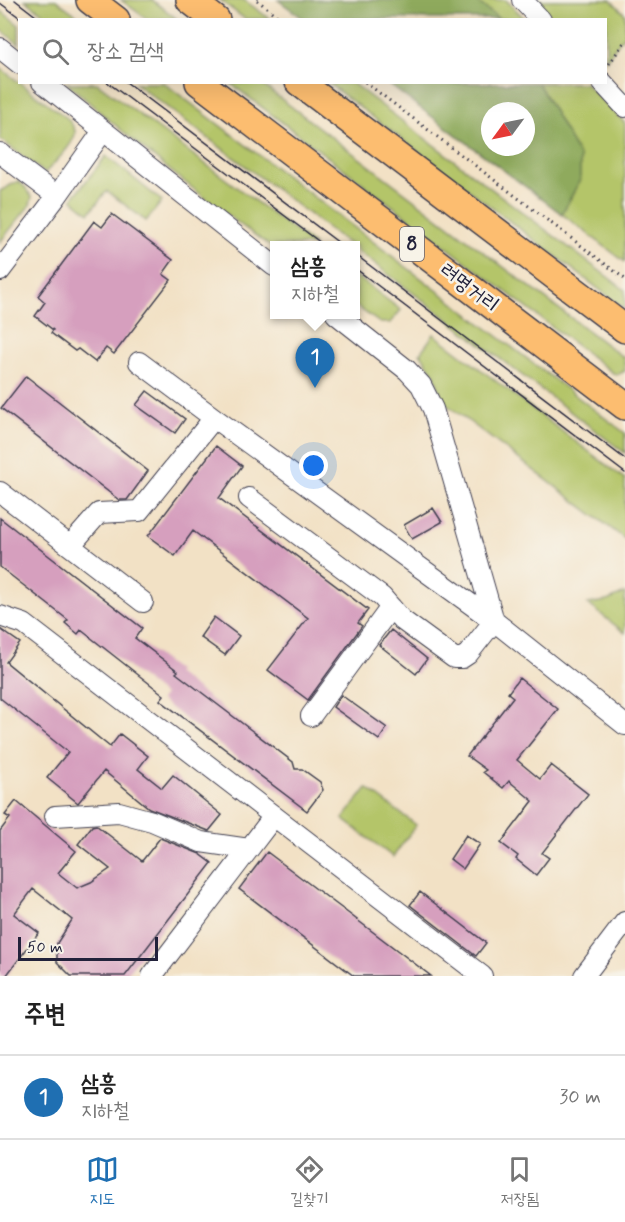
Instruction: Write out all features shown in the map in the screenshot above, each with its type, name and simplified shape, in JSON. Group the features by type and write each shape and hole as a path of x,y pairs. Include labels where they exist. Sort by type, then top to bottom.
{"highway":[{"path":"90,0 113,18"},
{"path":"190,0 213,18"},
{"name":"려명거리","path":"202,84 625,406"},
{"path":"302,84 625,330"}],"street":[{"path":"522,0 539,18"},
{"path":"0,48 18,62"},
{"path":"44,84 270,263"},
{"path":"604,84 625,107"},
{"path":"0,271 103,131"},
{"path":"0,153 57,196"},
{"path":"341,319 407,370 421,385 434,409 494,621"},
{"path":"139,362 494,621 625,725"},
{"path":"70,546 99,513 139,511 214,418"},
{"path":"0,492 143,602"},
{"path":"249,498 382,597 402,620 453,658 462,658 468,654 494,621"},
{"path":"311,716 391,607"},
{"path":"0,616 24,624 483,976"},
{"path":"56,816 118,812 152,821 201,842 249,849"},
{"path":"152,976 274,816"},
{"path":"584,976 625,922"}],"path":[{"path":"257,0 280,18"},
{"path":"607,67 625,41"},
{"path":"368,84 625,279"}],"green space":[{"path":"25,0 56,0 81,18 50,18"},
{"path":"121,0 152,0 176,18 146,18"},
{"path":"220,0 244,0 269,18 244,18"},
{"path":"278,0 475,0 498,18 303,18"},
{"path":"475,0 506,0 524,18 498,18"},
{"path":"529,0 611,0 625,14 625,34 607,59 607,18 547,18"},
{"path":"0,10 18,24 18,43 0,29"},
{"path":"0,68 18,81 18,84 21,84 67,118 75,131 75,136 64,153 45,173 0,139"},
{"path":"68,84 98,84 309,241 270,241 270,246 168,169"},
{"path":"136,84 165,84 625,433 625,453 360,253 360,241 345,241"},
{"path":"231,84 261,84 624,358 625,371 617,375"},
{"path":"329,84 353,84 625,290 625,309"},
{"path":"388,84 539,84 580,157 580,180 562,214 485,156 535,156 535,102 481,102 481,153"},
{"path":"538,84 586,84 625,123 625,262 562,214 580,180"},
{"path":"106,156 162,201 146,221 107,191 89,213 72,199"},
{"path":"18,181 32,197 30,205 0,242 0,191"},
{"path":"360,279 401,310 390,323 380,323 360,309"},
{"path":"434,334 625,479 625,539 442,401 435,375 420,353"},
{"path":"625,593 625,633 588,604 607,601"},
{"path":"367,788 416,825 393,857 343,819"}],"building":[{"path":"112,214 173,260 163,274 171,280 114,354 106,348 95,362 78,349 75,351 51,333 53,330 35,316 45,302 38,296 94,221 102,227"},
{"path":"26,376 148,471 127,500 119,500 1,408"},
{"path":"147,391 185,419 175,433 136,405"},
{"path":"216,446 242,466 219,498 368,610 358,623 362,626 308,700 268,670 308,618 193,531 175,556 148,536"},
{"path":"433,508 442,522 412,539 404,525"},
{"path":"0,518 142,628 135,638 178,671 176,673 293,762 295,769 302,769 320,782 323,790 307,811 160,700 164,695 81,630 78,634 65,623 68,620 0,567"},
{"path":"214,617 239,636 225,655 200,637"},
{"path":"0,629 20,643 6,662 110,747 120,734 148,756 138,769 162,788 173,775 222,815 209,831 149,808 104,771 78,803 47,778 68,752 0,698"},
{"path":"391,630 427,659 416,674 379,645"},
{"path":"519,678 558,709 517,760 540,779 551,765 588,794 542,853 549,858 536,875 516,859 518,856 501,843 533,801 509,781 503,788 483,772 486,770 467,756 513,697 508,693"},
{"path":"341,695 387,728 379,740 333,707"},
{"path":"16,801 76,851 58,873 77,888 110,869 78,844 92,826 96,825 142,861 160,838 200,854 212,863 125,976 71,976 57,962 57,943 72,920 33,889 14,914 39,933 6,976 0,976 0,831 10,818 5,815"},
{"path":"466,835 480,844 463,869 450,859"},
{"path":"267,852 431,976 354,976 239,889"},
{"path":"420,892 486,943 476,956 410,905"}],"tram line":[{"path":"15,0 38,18"},
{"path":"0,3 20,18"},
{"path":"110,84 318,241"},
{"path":"129,84 336,241"},
{"path":"360,258 625,459"},
{"path":"360,272 625,473"}],"place":[{"name":"삼흥","path":"315,388"}]}
